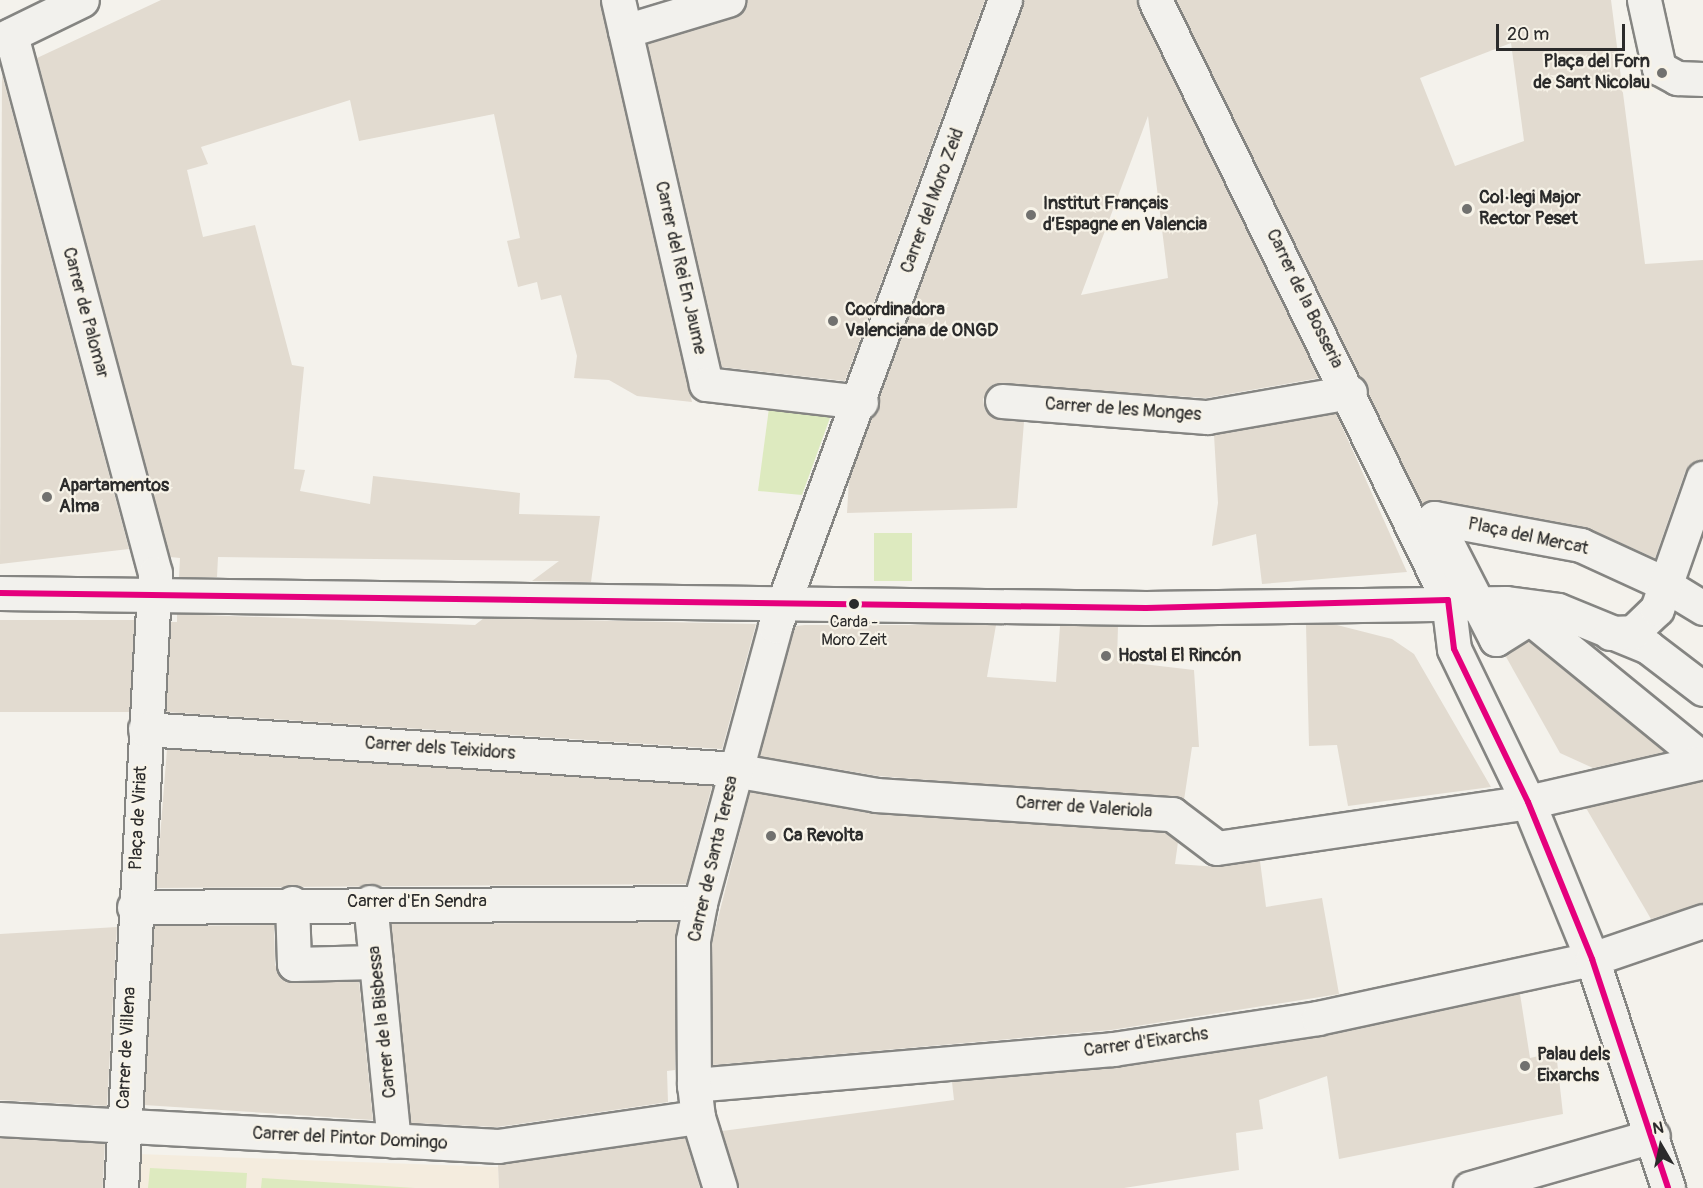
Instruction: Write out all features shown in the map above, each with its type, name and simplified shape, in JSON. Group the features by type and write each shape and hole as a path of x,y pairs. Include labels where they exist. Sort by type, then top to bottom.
{"street":[{"path":"6,38 82,0"},
{"path":"622,16 728,0"},
{"name":"Carrer del Moro Zeid","path":"782,604 861,402 1005,0"},
{"name":"Carrer de la Bosseria","path":"1155,0 1350,392 1463,601"},
{"path":"1644,0 1659,68 1677,78 1703,79"},
{"name":"Carrer del Rei En Jaume","path":"622,16 706,384 861,402"},
{"name":"Carrer de Palomar","path":"6,38 156,593"},
{"name":"Carrer de les Monges","path":"1002,401 1207,417 1350,392"},
{"path":"1622,633 1685,598 1703,478"},
{"name":"Plaça del Mercat","path":"1685,598 1581,545 1434,518 1463,601 1496,639 1530,618 1703,760"},
{"path":"0,593 156,593 1146,608 1463,601 1558,610 1622,633 1648,647 1703,689"},
{"path":"145,729 156,593"},
{"path":"1463,601 1454,649 1528,802 1592,959 1653,1136 1668,1188"},
{"name":"Carrer de Santa Teresa","path":"720,1188 696,1101 693,940 700,903 735,770 782,604"},
{"name":"Carrer dels Teixidors","path":"145,729 735,770"},
{"name":"Plaça de Viriat","path":"134,907 145,729"},
{"name":"Carrer de Valeriola","path":"735,770 876,795 1172,814 1217,848 1528,802 1703,760"},
{"name":"Carrer d'En Sendra","path":"134,907 370,902 700,903"},
{"name":"Carrer de la Bisbessa","path":"370,902 394,1142"},
{"path":"292,903 294,964 376,962"},
{"name":"Carrer de Villena","path":"121,1188 134,907"},
{"name":"Carrer d'Eixarchs","path":"696,1101 1113,1049 1410,1001 1592,959 1703,921"},
{"name":"Carrer del Pintor Domingo","path":"0,1119 498,1146 696,1101"},
{"path":"1470,1188 1653,1136"}],"shaded area":[{"path":"138,1154 498,1167 499,1188 135,1188"}],"green space":[{"path":"769,408 831,415 802,495 758,491"},
{"path":"874,533 912,533 912,581 874,581"},
{"path":"150,1168 247,1173 246,1188 148,1188"},
{"path":"262,1178 415,1188 261,1188"}],"building":[{"path":"161,0 600,0 692,402 637,396 609,380 574,378 577,356 561,295 541,300 537,282 518,287 507,241 520,238 494,114 359,141 350,100 201,147 208,164 187,170 203,237 255,225 292,365 304,367 294,469 305,470 300,491 370,504 373,476 520,493 519,514 600,516 591,582 532,581 559,561 218,557 217,577 179,577 180,558 170,557 37,58"},
{"path":"746,0 985,0 845,381 721,367 647,44 733,18"},
{"path":"1023,0 1136,0 1319,378 1206,398 994,384 983,399 985,410 1000,420 1024,422 1017,508 847,513 849,479","holes":["1148,116 1168,278 1081,295"]},
{"path":"1176,0 1611,0 1645,264 1703,260 1703,460 1685,472 1655,558 1585,527 1437,500 1422,504","holes":["1511,43 1524,141 1455,166 1420,78"]},
{"path":"2,74 129,549 0,564"},
{"path":"1336,413 1407,572 1262,584 1256,534 1212,546 1218,503 1214,435"},
{"path":"177,614 475,625 484,618 756,624 722,749 166,712 171,622 177,622"},
{"path":"0,620 134,620 134,712 0,712"},
{"path":"1333,624 1392,639 1414,654 1491,787 1348,806 1337,745 1309,746 1306,625"},
{"path":"996,625 987,677 1056,682 1060,626 1118,626 1117,661 1194,670 1199,747 1192,747 1184,800 878,776 759,756 795,626"},
{"path":"1528,641 1664,752 1593,768 1560,753 1505,655"},
{"path":"167,749 712,786 686,884 156,888"},
{"path":"1703,781 1703,903 1651,919 1586,808"},
{"path":"750,792 875,814 1165,832 1178,842 1175,864 1220,867 1260,861 1266,907 1322,898 1339,994 1111,1030 713,1065 712,942"},
{"path":"677,922 675,1070 667,1071 668,1102 497,1127 411,1123 391,924"},
{"path":"274,925 275,965 285,980 359,981 373,1120 144,1105 154,926"},
{"path":"117,927 107,1106 0,1100 0,934"},
{"path":"1520,994 1530,1058 1556,1052 1563,1114 1339,1159 1327,1076 1259,1100 1263,1129 1236,1133 1239,1170 1124,1188 738,1188 722,1131 954,1100 952,1082 1116,1068 1321,1037"},
{"path":"0,1138 105,1143 103,1188 0,1188"},
{"path":"685,1138 700,1188 499,1188 498,1165"}],"transit line":[{"path":"0,593 1146,608 1448,600"},
{"path":"1448,600 1454,649 1528,802 1592,959 1668,1188"}],"place":[{"name":"Plaça del Forn de Sant Nicolau","path":"1662,73"},
{"name":"Col·legi Major Rector Peset","path":"1467,209"},
{"name":"Institut Français d’Espagne en Valencia","path":"1031,215"},
{"name":"Coordinadora Valenciana de ONGD","path":"833,321"},
{"name":"Apartamentos Alma","path":"47,497"},
{"name":"Carda - Moro Zeit","path":"854,604"},
{"name":"Hostal El Rincón","path":"1106,656"},
{"name":"Ca Revolta","path":"771,836"},
{"name":"Palau dels Eixarchs","path":"1525,1066"}]}
